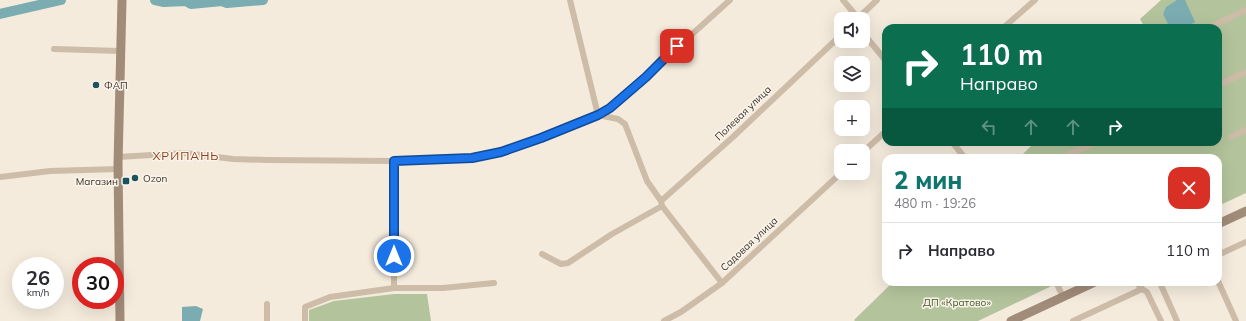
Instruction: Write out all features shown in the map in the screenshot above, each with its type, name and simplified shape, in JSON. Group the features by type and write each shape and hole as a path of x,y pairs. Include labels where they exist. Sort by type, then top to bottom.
{"main road":[{"path":"120,321 118,158 122,0"},
{"path":"1222,222 1246,211"},
{"path":"1012,321 1086,286"}],"street":[{"path":"570,0 598,115"},
{"path":"118,158 185,153 233,159 394,161 460,160 501,152 598,115 610,108 730,0"},
{"path":"843,0 852,12"},
{"path":"864,12 877,0"},
{"path":"1008,24 1035,0"},
{"path":"1216,24 1246,10"},
{"name":"Полевая улица","path":"542,254 561,264 568,263 662,204 834,42"},
{"path":"870,42 882,56"},
{"path":"54,49 120,51"},
{"path":"1222,83 1246,72"},
{"path":"598,115 618,119 625,124 647,181 662,204 722,283"},
{"path":"1231,137 1246,130"},
{"path":"870,146 882,135"},
{"path":"955,146 962,154"},
{"path":"1070,154 1088,146"},
{"path":"394,161 394,288"},
{"path":"0,177 50,171 118,169"},
{"name":"Садовая улица","path":"664,321 681,312 722,283 834,179"},
{"path":"1222,253 1246,242"},
{"path":"305,321 305,306 330,297 394,288 443,288 494,283"},
{"path":"1058,286 1063,297"},
{"path":"1139,286 1148,292 1161,321"},
{"path":"1161,286 1177,321"},
{"path":"1220,286 1236,321"},
{"path":"1073,321 1142,289"},
{"path":"267,304 268,321"}],"green space":[{"path":"1161,0 1246,0 1246,193 1222,204 1222,154 1023,154 1031,146 1222,146 1222,24 1143,24 1140,19"},
{"name":"ДП «Кратово»","path":"889,286 1052,286 978,321 854,320"},
{"path":"394,294 427,294 431,321 309,321 309,310 334,301"}],"water":[{"path":"1177,0 1185,0 1195,22 1192,24 1168,24 1163,14 1166,7"},
{"path":"196,306 203,309 200,321 182,321 182,307"}],"waterway":[{"name":"ХРИПАНЬ","path":"0,14 61,0"},
{"name":"ХРИПАНЬ","path":"155,0 164,2 186,1 191,4 222,1 227,3 263,0"}],"place":[{"name":"ФАП","path":"96,85"},
{"name":"Ozon","path":"135,178"},
{"name":"Магазин","path":"126,181"}],"district":[{"name":"ХРИПАНЬ","path":"186,155"}],"route":[{"path":"394,256 394,161 454,160 501,152 598,115 610,108 646,77 677,46"}]}
